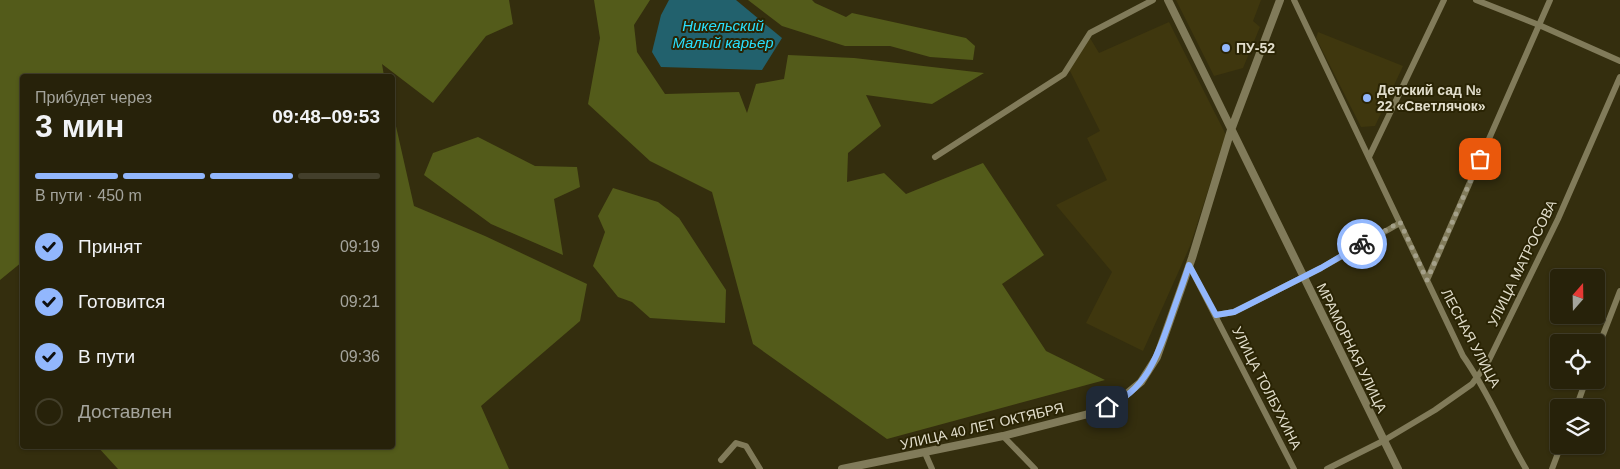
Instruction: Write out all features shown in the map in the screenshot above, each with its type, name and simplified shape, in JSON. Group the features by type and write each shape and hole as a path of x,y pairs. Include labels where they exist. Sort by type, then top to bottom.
{"street":[{"path":"935,157 1064,74 1090,34 1153,0"},
{"name":"МРАМОРНАЯ УЛИЦА","path":"1168,0 1398,469"},
{"name":"УЛИЦА 40 ЛЕТ ОКТЯБРЯ","path":"842,469 1003,436 1096,412 1124,398 1142,382 1157,357 1189,265 1231,130 1280,0"},
{"name":"ЛЕСНАЯ УЛИЦА","path":"1294,0 1463,356 1478,378 1526,469"},
{"path":"1369,157 1444,0"},
{"path":"1476,0 1539,25 1620,61"},
{"path":"1427,280 1550,0"},
{"name":"УЛИЦА МАТРОСОВА","path":"1327,469 1383,441 1435,410 1478,378 1488,362 1558,219 1620,77"},
{"path":"1216,315 1234,312 1321,268 1400,222"},
{"name":"УЛИЦА ТОЛБУХИНА","path":"1189,265 1294,469"},
{"path":"1603,334 1620,291"},
{"path":"1003,436 1035,469"},
{"path":"721,460 736,443 746,446 760,469"},
{"path":"925,453 932,469"},
{"path":"1552,469 1558,454"}],"shaded area":[{"name":"ПУ-52","path":"1176,0 1261,0 1253,21 1260,27 1243,68 1214,76"},
{"path":"1169,22 1226,135 1190,246 1143,351 1086,323 1112,272 1056,205 1107,180 1087,138 1100,131 1069,69 1080,54 1081,43 1090,38 1099,53"},
{"name":"Детский сад № 22 «Светлячок»","path":"1318,32 1403,66 1375,126 1361,127 1316,38"}],"green space":[{"path":"0,0 509,0 513,24 486,36 433,103 382,64 384,74 20,74 20,264 0,280"},
{"path":"594,0 650,0 634,25 637,52 665,94 739,92 747,113 756,84 784,79 788,55 854,58 984,73 932,104 866,95 881,126 848,153 847,182 884,173 906,194 983,163 1044,255 1002,284 1046,351 1105,380 887,439 753,344 712,192 650,161 588,104 600,38"},
{"path":"748,0 812,0 846,17 852,13 966,38 975,46 973,60 930,57 890,46 845,46 782,26"},
{"path":"395,122 414,206 485,236 587,284 580,321 481,406 509,469 118,469 100,449 395,449"},
{"path":"478,137 535,166 577,167 580,187 554,199 563,255 491,224 424,175 433,153"},
{"path":"613,188 658,202 679,218 726,290 725,323 650,318 632,302 618,297 593,266 605,232 598,216"}],"water":[{"name":"Никельский Малый карьер","path":"669,0 736,0 782,38 762,70 661,67 652,52 661,15"}],"way so far":[{"path":"1362,244 1400,222 1427,280 1480,159"}],"place":[{"name":"ПУ-52","path":"1226,48"},
{"name":"Детский сад № 22 «Светлячок»","path":"1367,98"}],"route":[{"path":"1107,407 1124,398 1142,382 1157,357 1189,265 1216,315 1234,312 1321,268 1362,244"}]}
